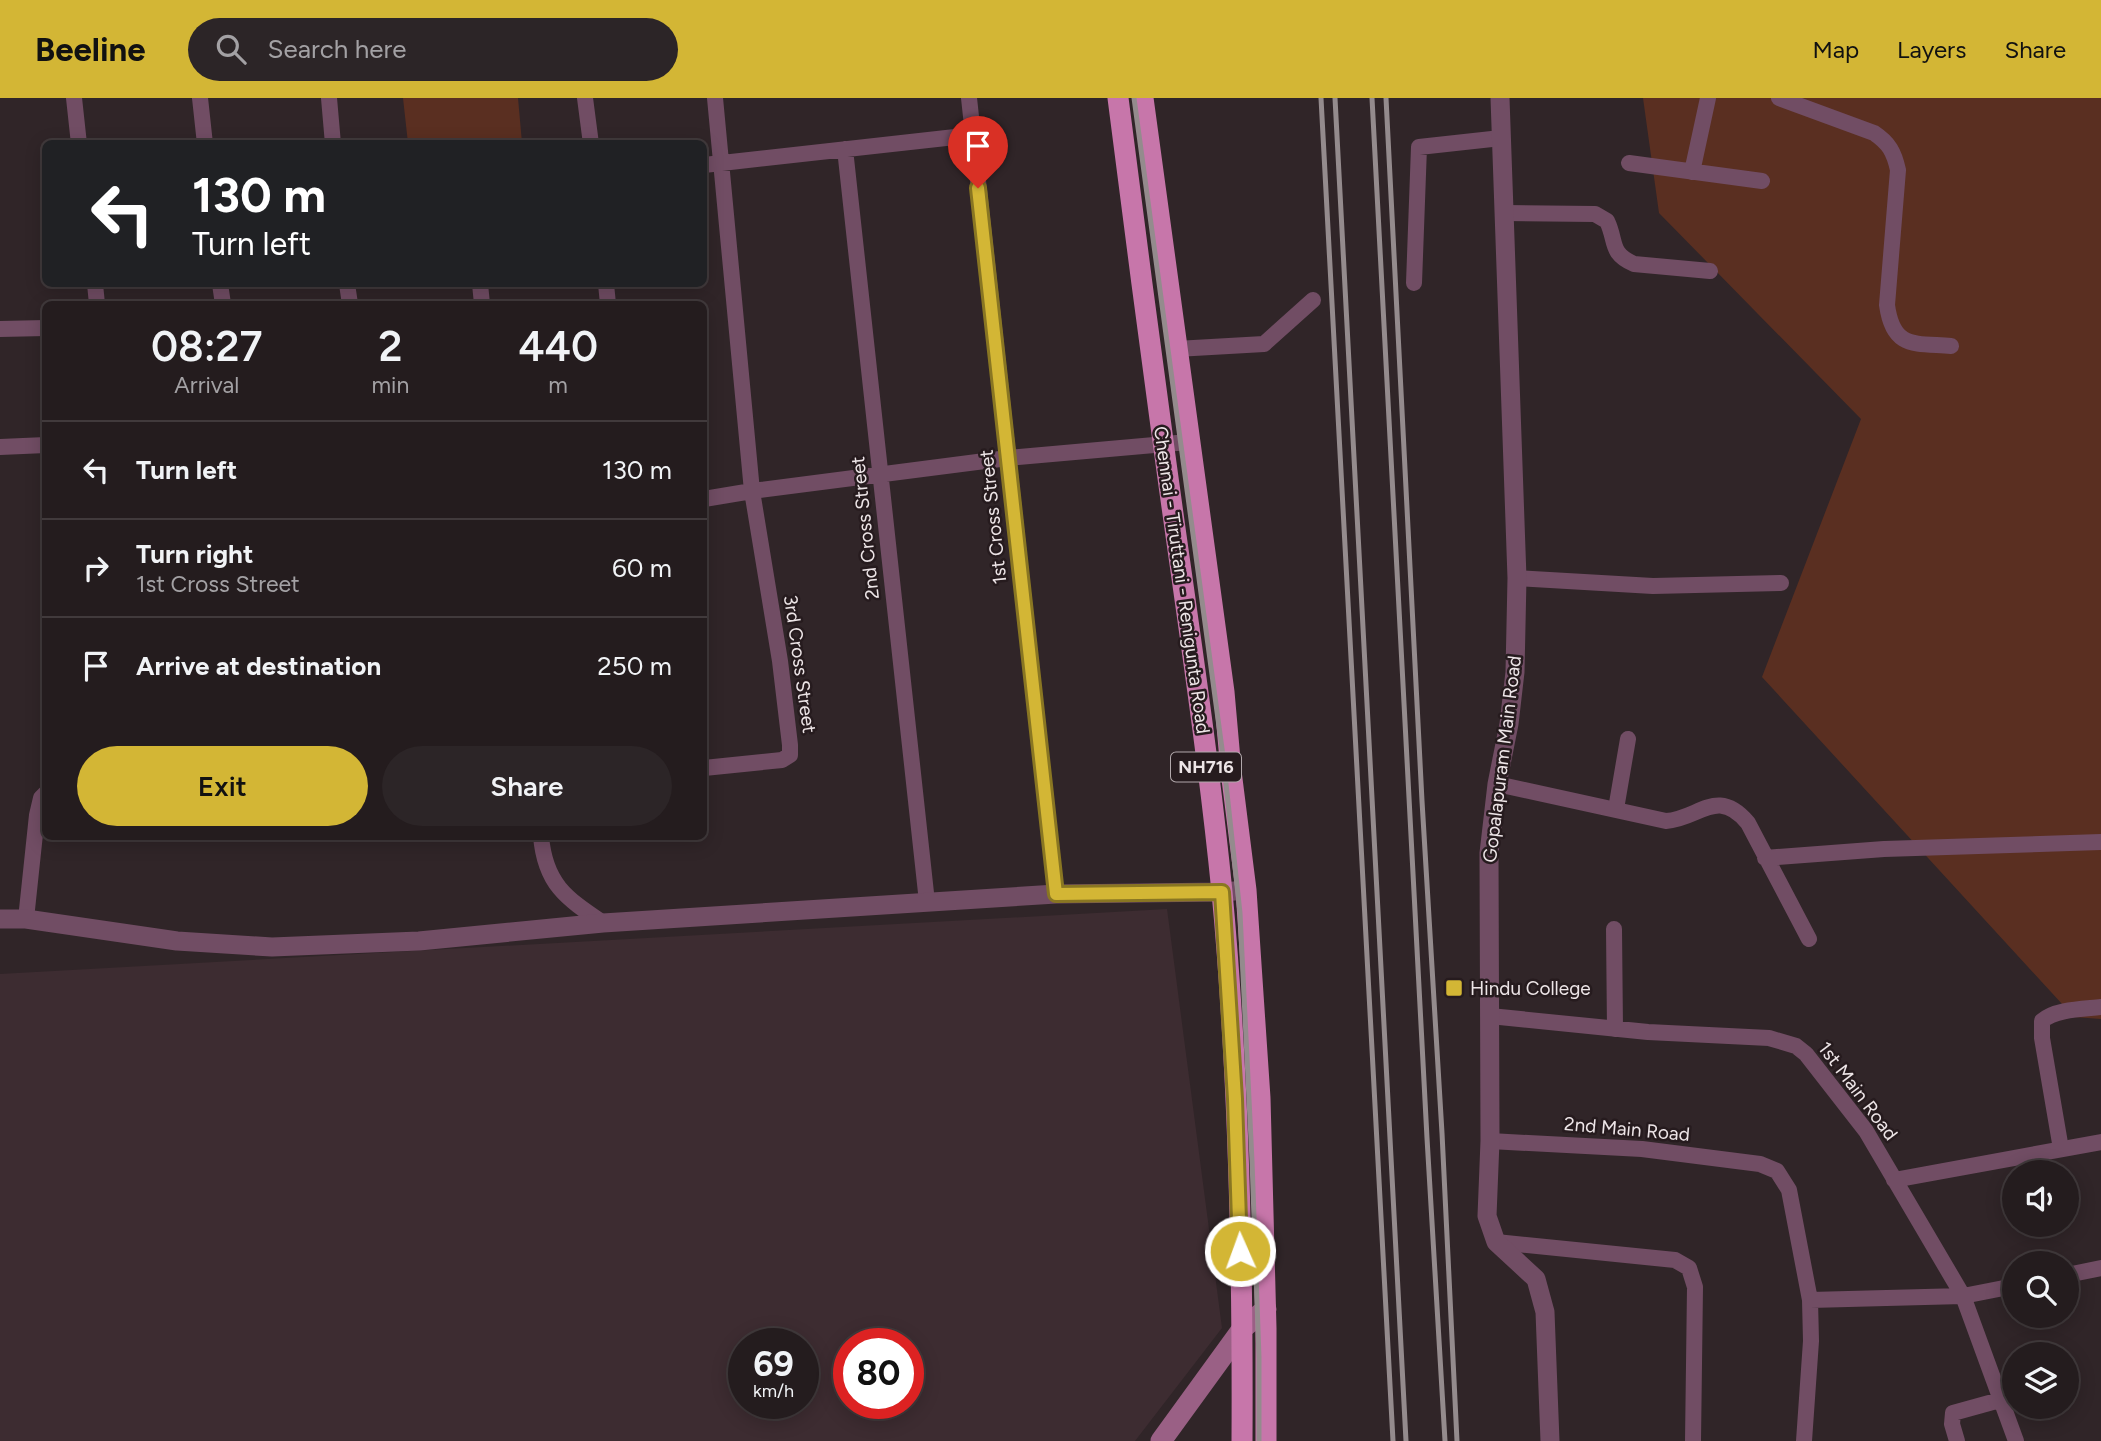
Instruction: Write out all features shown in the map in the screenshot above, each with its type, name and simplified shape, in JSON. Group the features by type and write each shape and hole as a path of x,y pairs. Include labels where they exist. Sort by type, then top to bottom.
{"highway":[{"name":"Chennai - Tiruttani - Renigunta Road","path":"1118,98 1163,443 1200,695 1222,892 1235,1099 1242,1328 1242,1441"},
{"name":"Chennai - Tiruttani - Renigunta Road","path":"1143,98 1224,692 1246,890 1259,1098 1266,1309 1266,1441"}],"main road":[{"path":"1161,1441 1242,1328 1266,1309"}],"street":[{"path":"74,98 79,140"},
{"path":"200,98 205,140"},
{"path":"329,98 334,140"},
{"path":"585,98 590,140"},
{"path":"715,98 752,491"},
{"name":"1st Cross Street","path":"969,98 1056,894"},
{"name":"Gopalapuram Main Road","path":"1496,1242 1487,1216 1490,1141 1489,853 1515,672 1517,578 1500,98"},
{"path":"1692,172 1709,98"},
{"path":"1779,98 1874,133 1887,142 1895,155 1898,170 1887,305 1889,323 1893,331 1910,343 1951,346"},
{"path":"707,165 972,135"},
{"path":"1414,283 1419,147 1501,138"},
{"name":"2nd Cross Street","path":"845,149 927,902"},
{"path":"1629,163 1762,181"},
{"path":"1504,213 1595,214 1607,221 1614,249 1634,264 1710,271"},
{"path":"1176,349 1264,344 1312,300"},
{"path":"0,328 42,328"},
{"path":"707,498 1008,458 1188,442"},
{"path":"0,447 42,445"},
{"name":"3rd Cross Street","path":"707,768 782,760 790,755 780,661 752,491"},
{"path":"1517,578 1653,586 1781,583"},
{"path":"1616,809 1628,739"},
{"path":"1497,784 1666,821 1677,820 1707,806 1722,806 1740,813 1748,823 1809,939"},
{"path":"26,919 37,815 42,797"},
{"path":"541,840 548,873 558,887 568,899 603,923"},
{"path":"1765,858 1884,849 2101,842"},
{"path":"0,919 26,919 177,941 272,947 419,941 603,923 1056,894 1246,890"},
{"path":"1614,929 1615,1029"},
{"path":"2061,1149 2042,1038 2042,1021 2059,1013 2101,1007"},
{"name":"1st Main Road","path":"1490,1016 1615,1029 1769,1038 1796,1046 1806,1054 1866,1131 1963,1296 2016,1441"},
{"name":"2nd Main Road","path":"1490,1141 1642,1149 1760,1164 1777,1171 1789,1190 1810,1300"},
{"path":"1894,1180 2101,1142"},
{"path":"1496,1242 1536,1279 1545,1312 1550,1441"},
{"path":"1496,1242 1675,1260 1689,1268 1695,1287 1693,1441"},
{"path":"2079,1273 2101,1268"},
{"path":"1804,1441 1811,1341 1810,1300 1963,1296 2002,1288"},
{"path":"1957,1441 1952,1413 2000,1400"}],"shaded area":[{"path":"403,98 518,98 522,140 408,140"},
{"path":"1643,98 2101,98 2101,1019 2074,1017 1762,677 1861,419 1659,213"},
{"path":"1167,909 1222,1328 1135,1441 0,1441 0,974"}],"railway":[{"path":"1134,98 1223,756 1240,913 1252,1161 1259,1441"},
{"path":"1321,98 1393,1441"},
{"path":"1335,98 1406,1441"},
{"path":"1372,98 1445,1441"},
{"path":"1386,98 1457,1441"}],"place":[{"name":"Hindu College","path":"1454,988"}],"route":[{"path":"978,188 1056,894 1222,892 1235,1099 1240,1251"}]}
